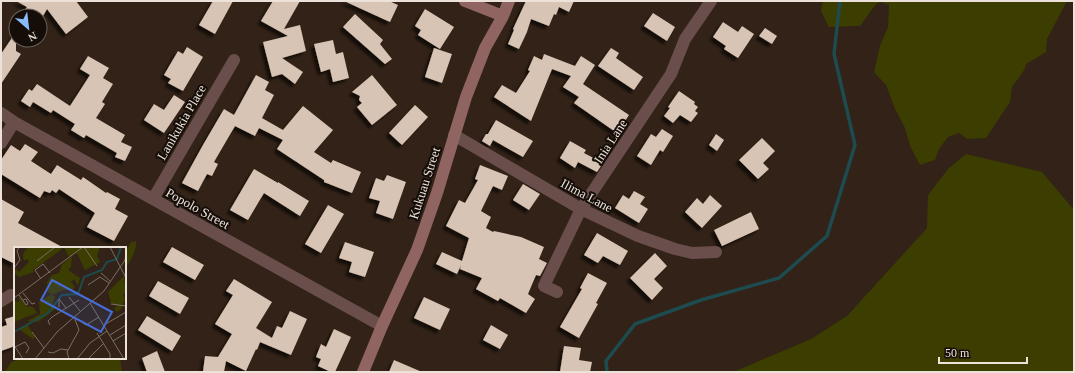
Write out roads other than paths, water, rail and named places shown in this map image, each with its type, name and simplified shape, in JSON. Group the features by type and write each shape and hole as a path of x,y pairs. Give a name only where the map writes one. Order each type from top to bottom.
{"street":[{"path":"465,1 503,16"},
{"name":"Kukuau Street","path":"363,372 382,326 417,250 437,192 466,97 485,48 503,16 509,1"},
{"name":"Inia Lane","path":"557,292 544,286 581,209 671,74 685,39 711,1"},
{"name":"Lanikukia Place","path":"152,199 234,60"},
{"name":"Popolo Street","path":"1,113 14,122 382,326"},
{"path":"1,143 14,122"},
{"name":"Ilima Lane","path":"454,135 581,209 638,236 675,249 692,253 716,252"}],"waterway":[{"path":"607,372 606,361 635,324 701,300 779,278 827,236 855,145 834,54 840,1"}]}
